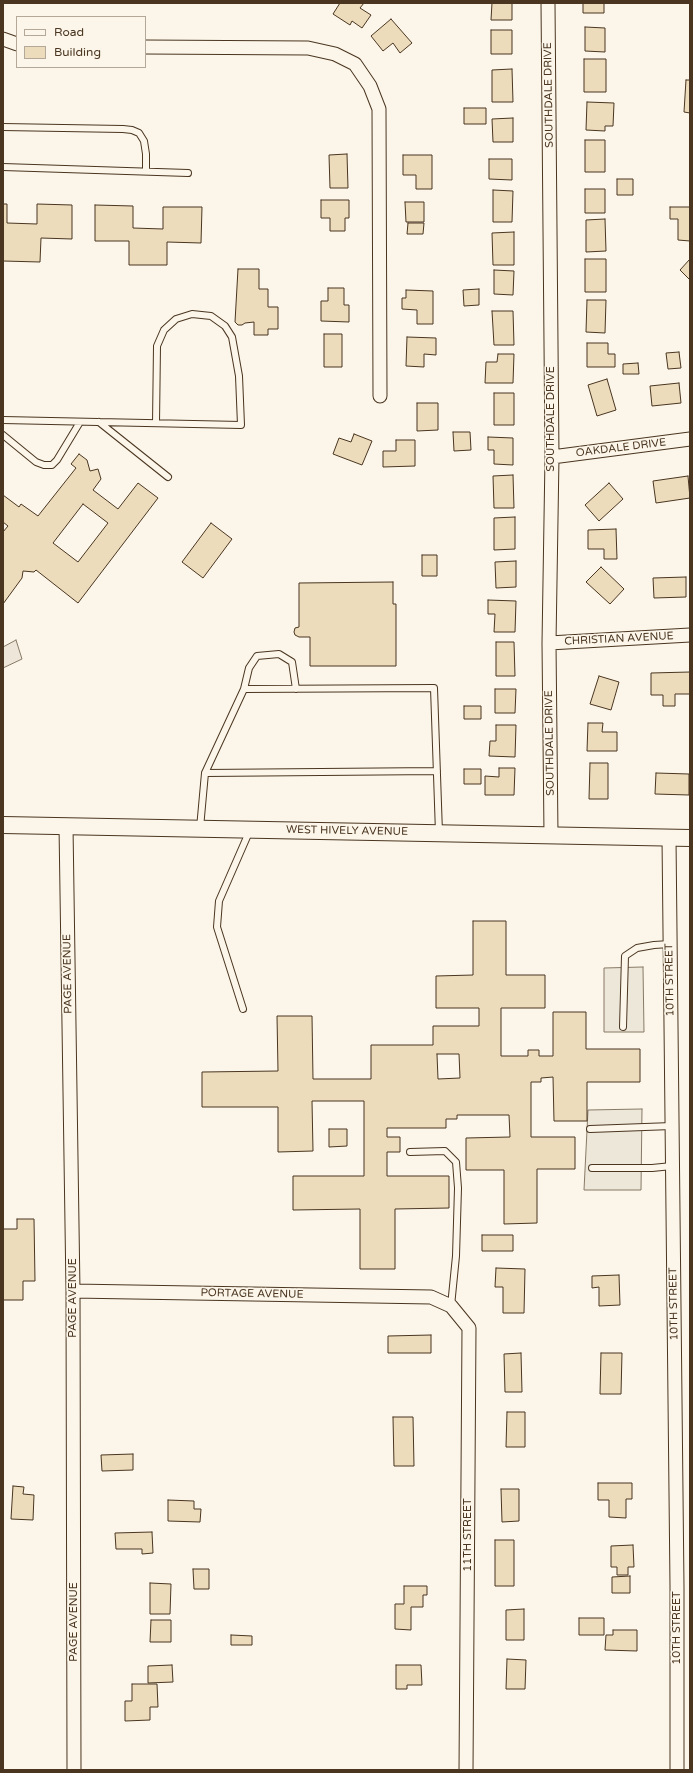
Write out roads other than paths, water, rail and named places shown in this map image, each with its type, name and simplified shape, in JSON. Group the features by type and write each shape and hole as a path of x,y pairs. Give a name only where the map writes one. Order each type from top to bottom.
{"street":[{"name":"SOUTHDALE DRIVE","path":"548,3 552,456 549,642 551,835"},
{"path":"3,40 16,44"},
{"path":"146,47 308,48 335,54 355,64 370,86 379,109 380,396"},
{"name":"OAKDALE DRIVE","path":"552,456 690,439"},
{"name":"CHRISTIAN AVENUE","path":"549,642 690,635"},
{"name":"WEST HIVELY AVENUE","path":"3,825 439,832 690,838"},
{"name":"PAGE AVENUE","path":"66,826 73,1291 74,1770"},
{"name":"10TH STREET","path":"669,838 677,1770"},
{"name":"PORTAGE AVENUE","path":"73,1291 431,1297 451,1306"},
{"name":"11TH STREET","path":"451,1306 469,1328 466,1770"}],"lane":[{"path":"3,127 123,128 132,130 139,133 144,141 146,171"},
{"path":"3,167 188,173"},
{"path":"3,420 241,425 239,376 232,338 225,326 211,316 192,314 176,320 164,330 157,346 156,423"},
{"path":"3,435 36,462 44,465 52,465 58,460 80,422"},
{"path":"99,422 168,477"},
{"path":"200,828 204,773 244,689 249,668 257,656 278,654 292,662 296,689"},
{"path":"244,689 434,688 439,832"},
{"path":"204,773 437,771"},
{"path":"243,1009 217,927 220,901 251,829"},
{"path":"623,1027 625,956 637,948 654,944 670,944"},
{"path":"590,1129 656,1128 672,1126"},
{"path":"410,1152 445,1151 456,1162 458,1188 456,1256 451,1306"},
{"path":"592,1168 652,1168 672,1166"}]}
